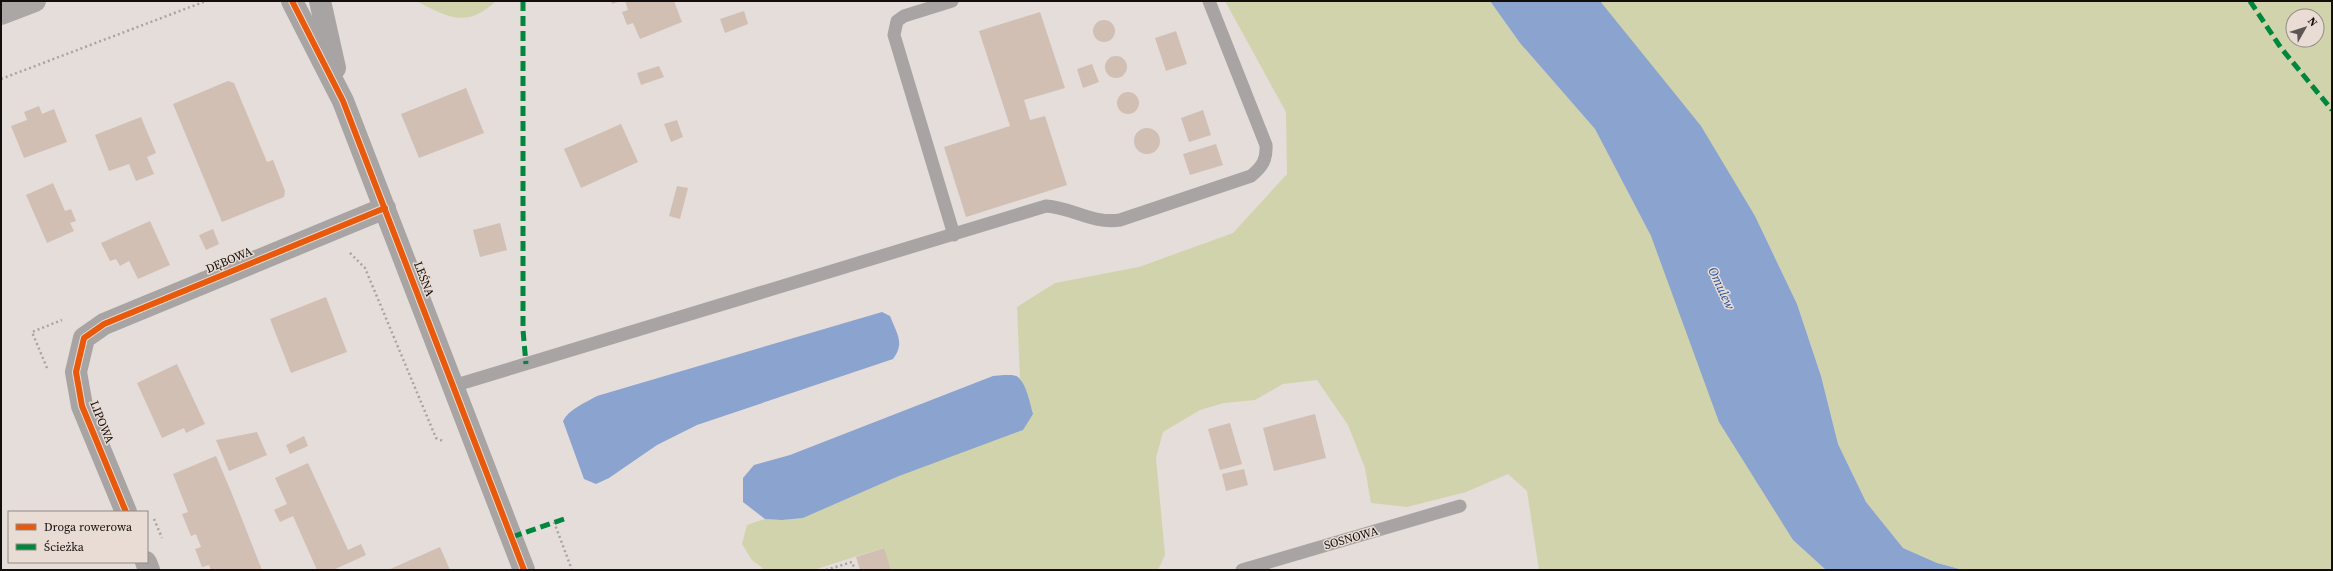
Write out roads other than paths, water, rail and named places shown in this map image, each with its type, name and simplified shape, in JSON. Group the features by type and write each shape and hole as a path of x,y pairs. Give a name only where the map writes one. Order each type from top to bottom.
{"main road":[{"path":"1,14 35,1"}],"street":[{"name":"LEŚNA","path":"292,1 343,101 524,570"},
{"name":"LEŚNA","path":"320,1 343,101"},
{"name":"DĘBOWA","path":"84,338 104,324 385,208"},
{"name":"LIPOWA","path":"84,338 76,372 82,406 126,511"}],"lane":[{"path":"952,1 904,16 897,21 894,35 954,235"},
{"path":"453,386 1046,206 1072,210 1098,221 1120,220 1251,176 1262,167 1267,156 1266,145 1209,1"},
{"name":"SOSNOWA","path":"1242,570 1460,506"}],"water":[{"name":"Omulew","path":"1490,1 1600,1 1701,126 1755,216 1797,304 1821,376 1838,444 1866,502 1903,548 1937,563 1963,570 1826,570 1793,540 1719,422 1651,236 1595,129 1520,43"},
{"path":"882,312 890,316 899,338 899,348 893,359 697,425 657,445 609,478 596,484 584,479 563,421 573,410 597,396"},
{"path":"1004,375 1018,377 1022,381 1028,395 1033,414 1023,430 899,476 803,518 782,520 765,519 743,502 743,478 754,465 790,455 993,376"}]}
